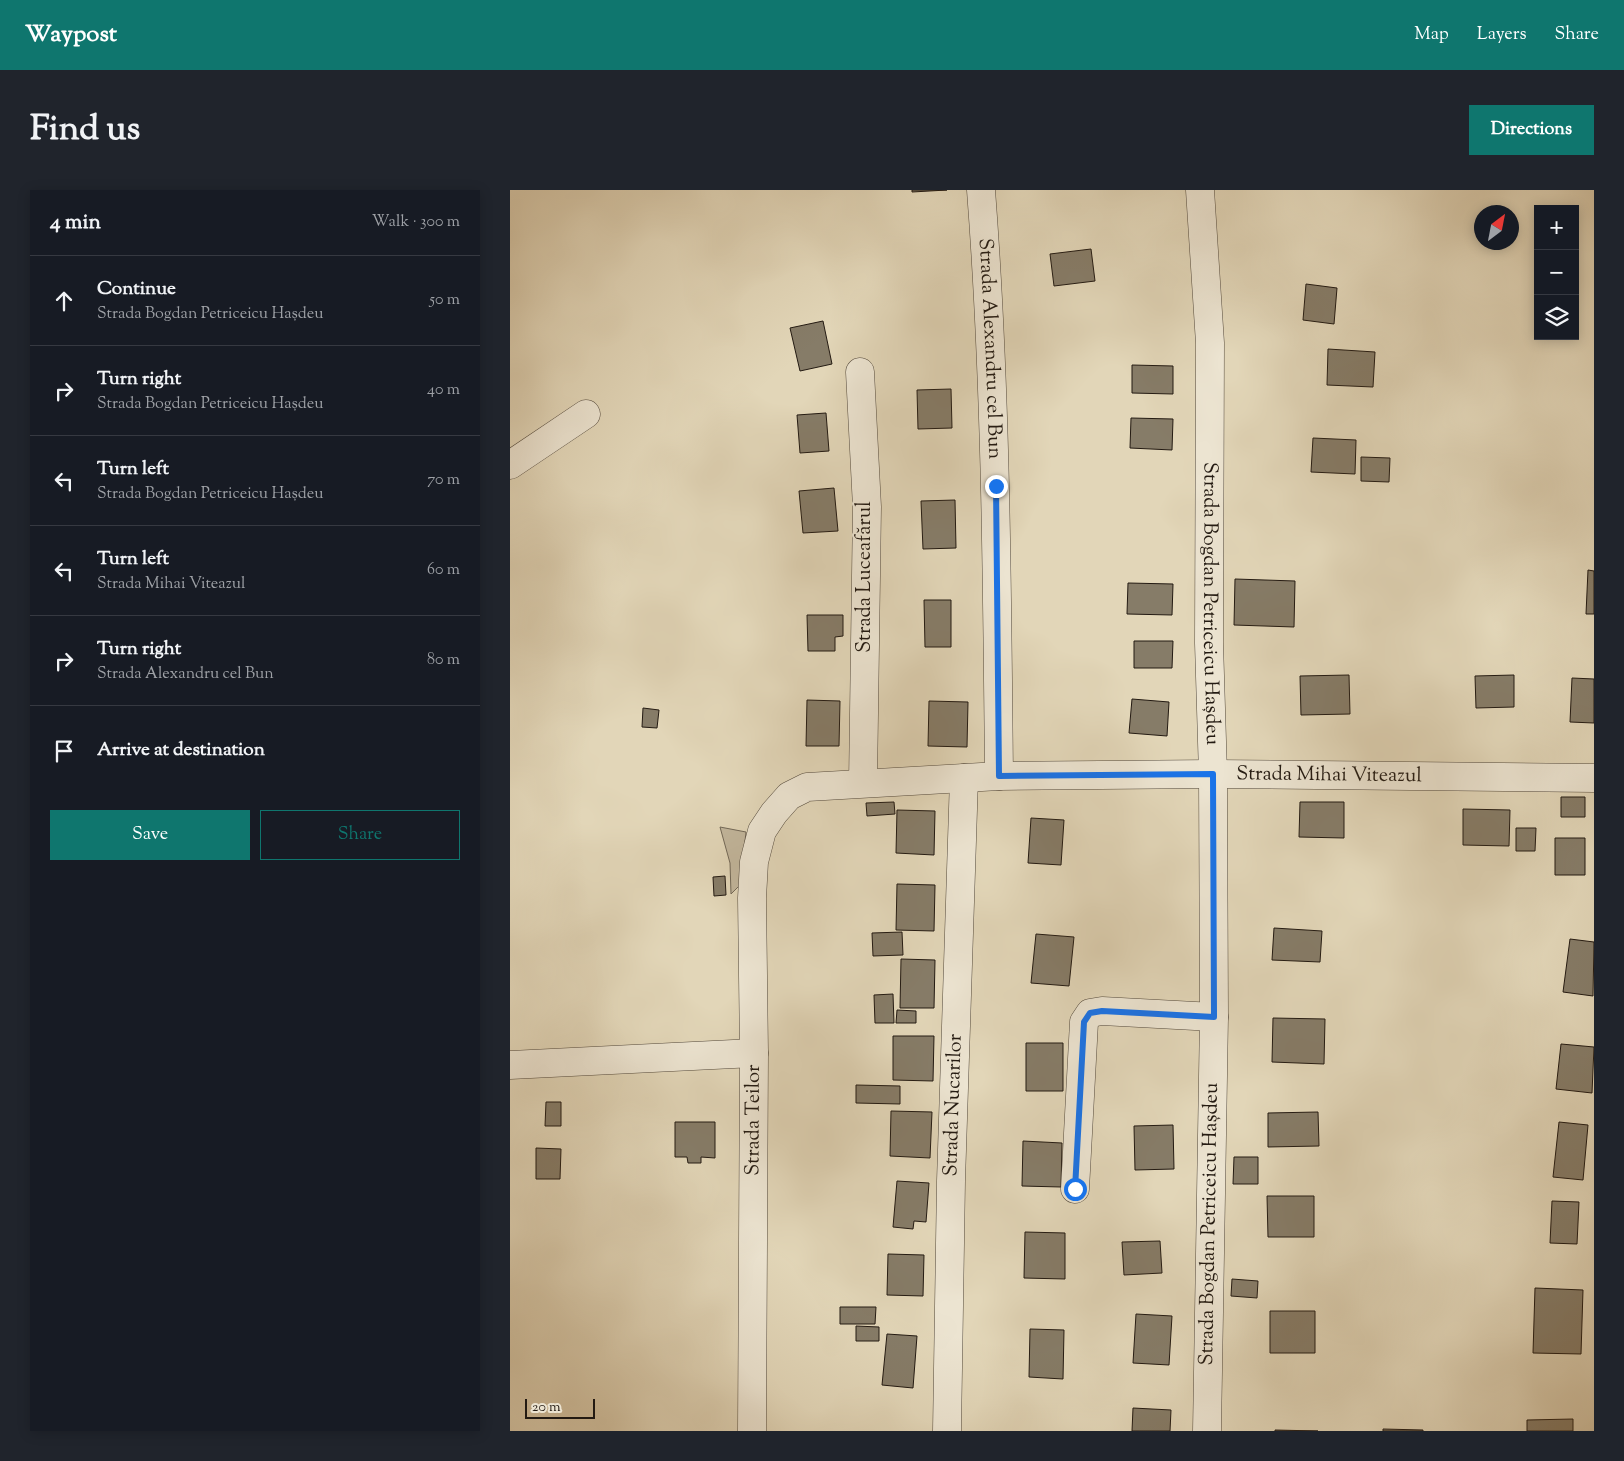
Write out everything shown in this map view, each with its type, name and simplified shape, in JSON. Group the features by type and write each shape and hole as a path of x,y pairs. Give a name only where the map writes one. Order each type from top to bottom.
{"street":[{"name":"Strada Alexandru cel Bun","path":"981,190 986,258 996,486 999,776"},
{"name":"Strada Bogdan Petriceicu Hașdeu","path":"1200,190 1210,343 1209,643 1213,774 1214,1017 1207,1431"},
{"name":"Strada Luceafărul","path":"860,372 867,507 863,783"},
{"path":"510,465 586,414"},
{"name":"Strada Mihai Viteazul","path":"774,813 790,796 807,787 999,776 1213,774 1594,778"},
{"name":"Strada Nucarilor","path":"948,1431 951,1172 964,778"},
{"name":"Strada Teilor","path":"752,1431 754,1053 752,898 754,862 762,831 774,813"},
{"path":"1075,1189 1084,1022 1090,1013 1102,1011 1214,1017"},
{"path":"510,1065 754,1053"}],"shaded area":[{"path":"720,827 746,832 740,885 731,894 730,863"}],"building":[{"path":"912,190 947,190 912,192"},
{"path":"1091,249 1095,281 1054,286 1050,254"},
{"path":"1306,284 1337,288 1334,324 1303,320"},
{"path":"823,321 832,364 800,371 790,328"},
{"path":"1328,349 1375,352 1373,387 1327,385"},
{"path":"1132,365 1173,366 1173,394 1132,393"},
{"path":"951,389 952,428 918,429 917,390"},
{"path":"826,413 829,451 800,453 797,415"},
{"path":"1131,418 1173,419 1172,450 1130,448"},
{"path":"1313,438 1356,440 1355,474 1311,472"},
{"path":"1361,457 1390,458 1389,482 1361,481"},
{"path":"834,488 838,531 803,533 799,491"},
{"path":"955,500 956,548 923,549 921,501"},
{"path":"1588,570 1594,571 1594,614 1586,614"},
{"path":"1235,579 1295,581 1294,627 1234,625"},
{"path":"1128,583 1173,584 1172,615 1127,614"},
{"path":"924,600 951,600 951,647 925,647"},
{"path":"807,615 843,615 843,636 835,637 835,651 808,651"},
{"path":"1134,641 1173,641 1172,668 1134,668"},
{"path":"1349,675 1350,714 1301,715 1300,676"},
{"path":"1514,675 1514,707 1476,708 1475,676"},
{"path":"1572,678 1594,679 1594,723 1570,722"},
{"path":"1132,699 1169,702 1167,736 1129,733"},
{"path":"807,700 840,701 839,746 806,746"},
{"path":"929,701 968,702 967,747 928,746"},
{"path":"643,708 659,710 657,728 642,727"},
{"path":"1561,797 1585,797 1585,817 1561,817"},
{"path":"894,802 895,814 867,816 866,803"},
{"path":"1300,802 1344,802 1344,838 1299,837"},
{"path":"1463,809 1510,810 1509,846 1463,845"},
{"path":"897,810 935,811 934,855 896,853"},
{"path":"1031,818 1064,820 1061,865 1028,863"},
{"path":"1516,828 1536,828 1535,851 1516,851"},
{"path":"1555,838 1585,838 1585,875 1555,875"},
{"path":"725,876 726,895 714,896 713,877"},
{"path":"897,884 935,885 934,931 896,930"},
{"path":"1274,928 1322,931 1320,962 1272,960"},
{"path":"902,932 903,955 873,956 872,933"},
{"path":"1036,934 1074,937 1069,986 1031,983"},
{"path":"1570,939 1594,942 1593,996 1563,992"},
{"path":"901,959 935,960 934,1008 900,1008"},
{"path":"893,994 894,1023 875,1023 874,995"},
{"path":"897,1010 916,1011 916,1023 896,1023"},
{"path":"1273,1018 1325,1019 1324,1064 1272,1062"},
{"path":"893,1036 934,1036 933,1081 893,1080"},
{"path":"1026,1043 1063,1043 1063,1091 1026,1091"},
{"path":"1561,1044 1594,1047 1592,1093 1556,1089"},
{"path":"856,1085 900,1086 900,1104 856,1103"},
{"path":"546,1102 561,1102 561,1126 545,1126"},
{"path":"891,1111 932,1112 930,1158 890,1156"},
{"path":"1318,1112 1319,1146 1268,1147 1268,1113"},
{"path":"675,1122 715,1122 715,1158 701,1157 701,1163 688,1163 687,1157 675,1157"},
{"path":"1559,1122 1588,1125 1583,1180 1553,1177"},
{"path":"1173,1125 1174,1169 1135,1170 1134,1126"},
{"path":"1023,1141 1062,1143 1061,1187 1022,1186"},
{"path":"536,1148 561,1149 560,1179 536,1179"},
{"path":"1234,1157 1258,1157 1258,1184 1233,1184"},
{"path":"897,1181 929,1183 926,1222 914,1221 913,1229 893,1227"},
{"path":"1267,1196 1314,1196 1314,1237 1268,1237"},
{"path":"1552,1201 1579,1202 1577,1244 1550,1243"},
{"path":"1025,1232 1065,1233 1065,1279 1024,1278"},
{"path":"1160,1241 1162,1273 1124,1275 1122,1242"},
{"path":"888,1254 924,1255 923,1296 887,1295"},
{"path":"1232,1279 1258,1281 1257,1298 1231,1296"},
{"path":"1535,1288 1583,1290 1581,1354 1533,1353"},
{"path":"840,1307 876,1307 875,1324 840,1324"},
{"path":"1270,1311 1315,1311 1315,1353 1270,1353"},
{"path":"1136,1314 1172,1316 1169,1365 1133,1363"},
{"path":"856,1326 879,1327 879,1341 856,1341"},
{"path":"1030,1329 1064,1330 1063,1379 1029,1377"},
{"path":"887,1334 917,1336 913,1388 882,1385"},
{"path":"1133,1408 1171,1410 1170,1431 1132,1431"},
{"path":"1573,1419 1573,1431 1527,1431 1527,1420"},
{"path":"1383,1429 1423,1430 1423,1431 1383,1431"},
{"path":"1275,1430 1318,1431 1275,1431"}],"route":[{"path":"996,486 999,776 1213,774 1214,1017 1102,1011 1090,1013 1084,1022 1075,1189"}]}
